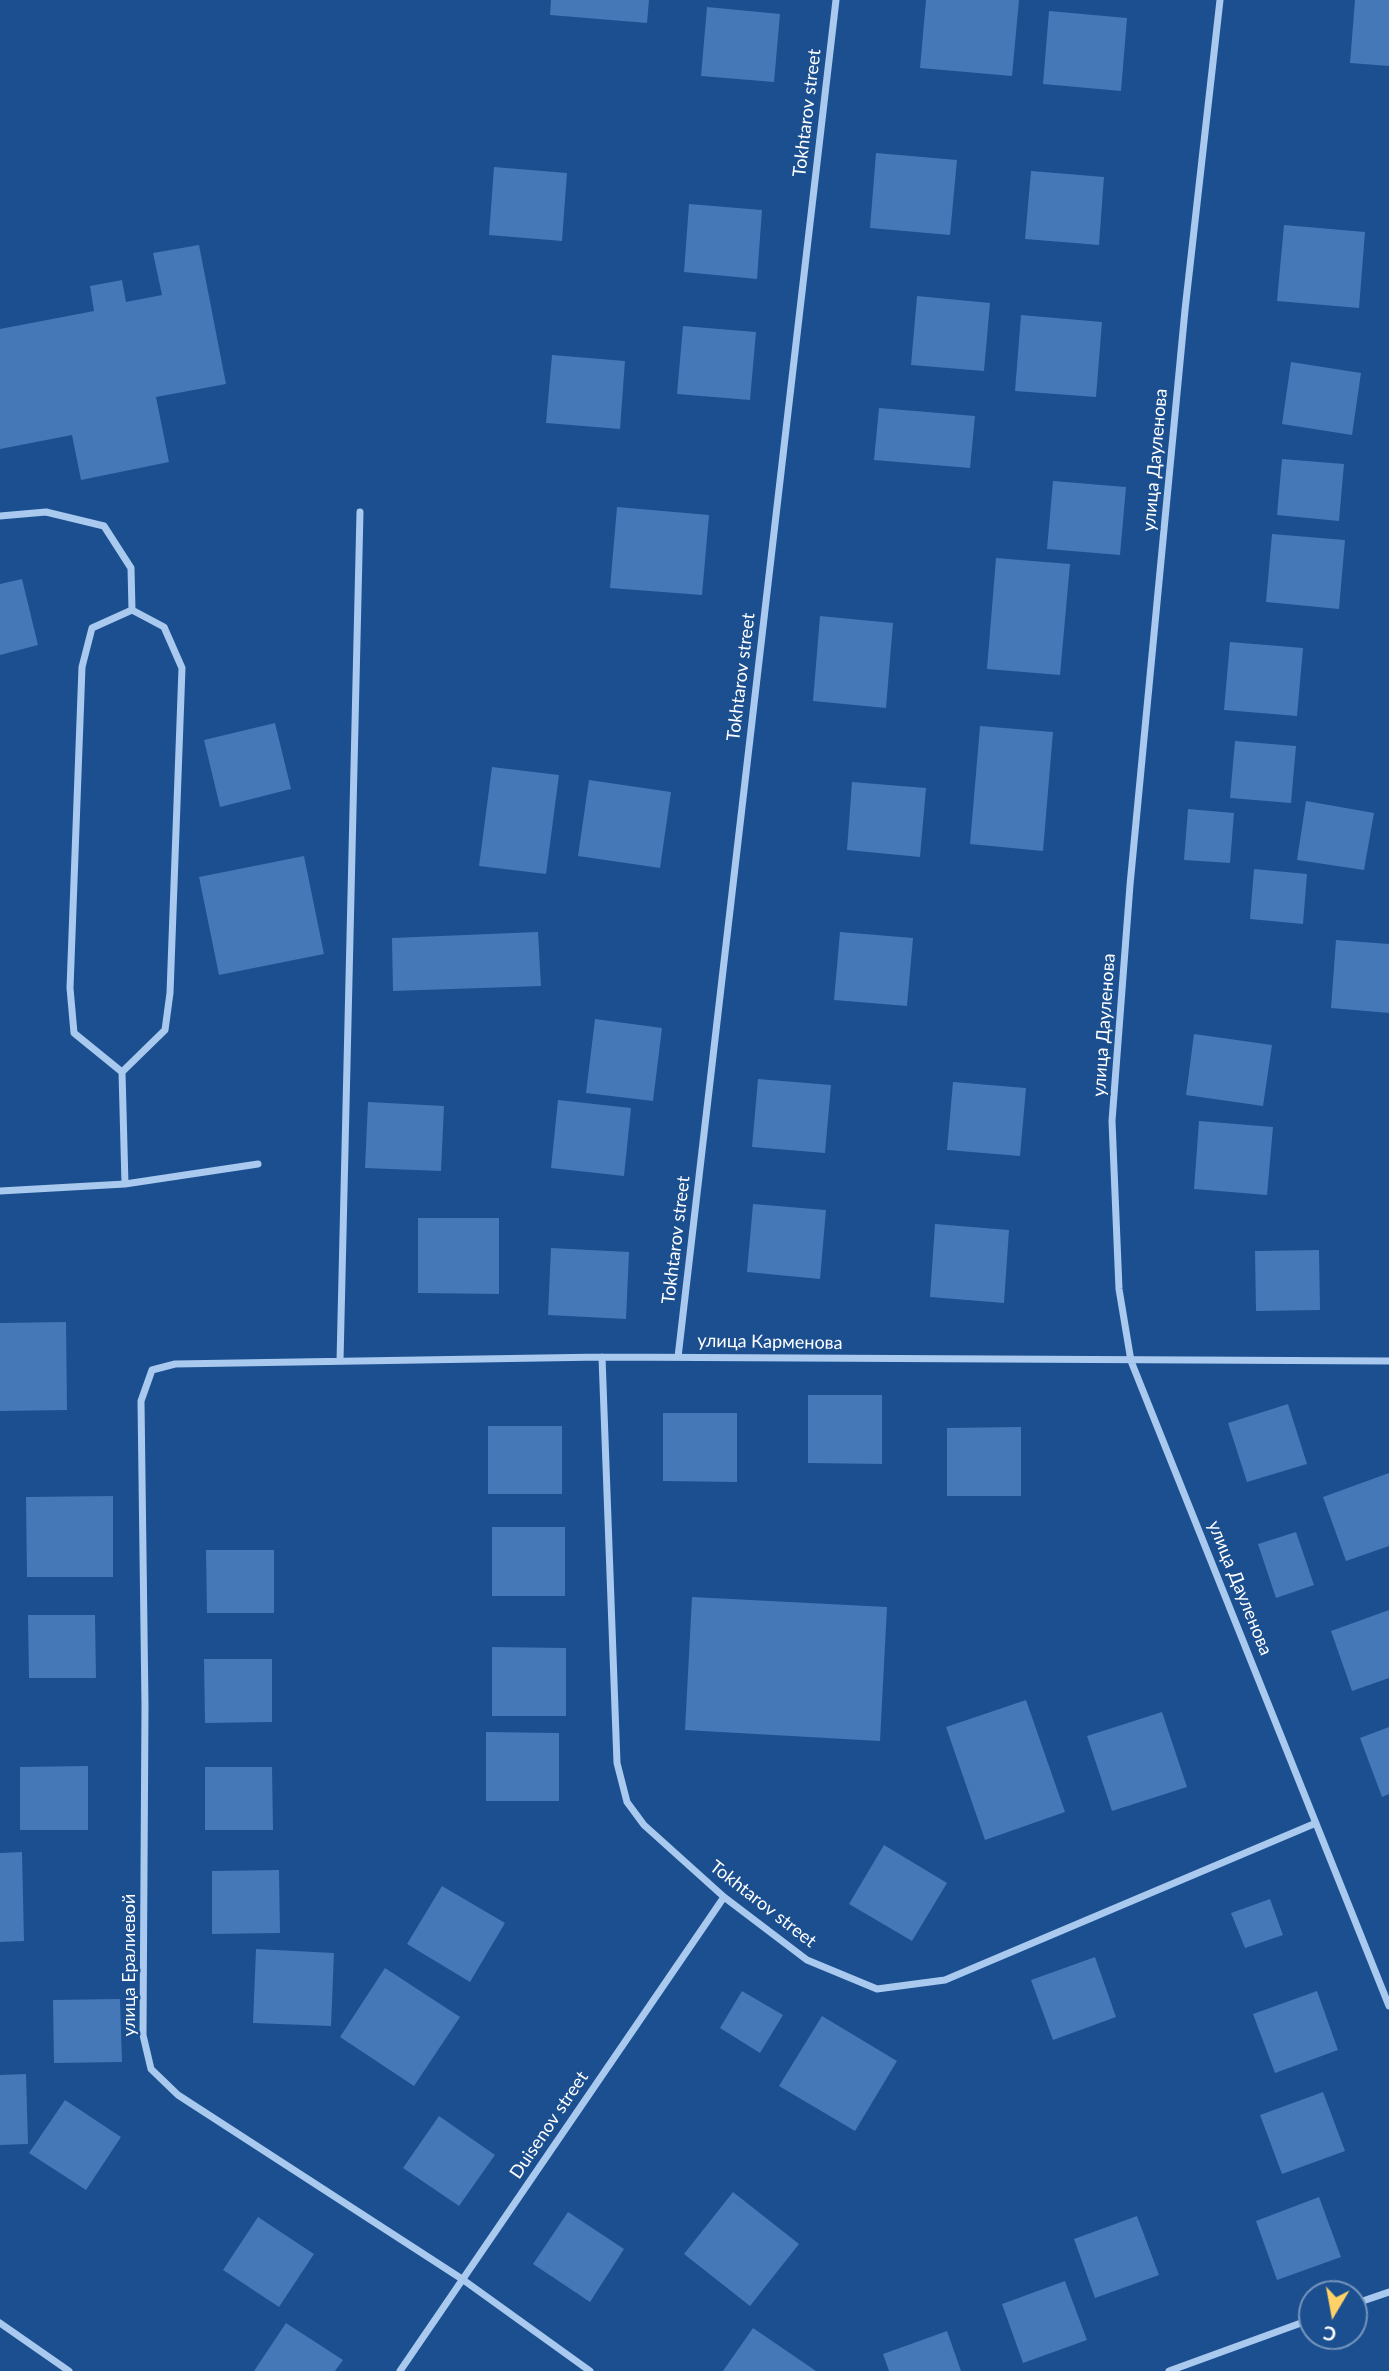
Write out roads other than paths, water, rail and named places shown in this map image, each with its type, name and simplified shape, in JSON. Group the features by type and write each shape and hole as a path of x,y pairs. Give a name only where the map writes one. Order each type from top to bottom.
{"street":[{"name":"Tokhtarov street","path":"678,1357 836,0"},
{"name":"улица Дауленова","path":"1220,0 1182,337 1132,871 1112,1121 1119,1289 1131,1361 1389,2006"},
{"path":"0,516 46,512 104,526 131,568 132,610"},
{"path":"340,1360 360,512"},
{"path":"125,1184 122,1072 165,1030 170,993 182,668 164,627 132,610"},
{"path":"122,1072 74,1033 69,988 82,667 92,628 132,610"},
{"path":"0,1191 125,1184 258,1164"},
{"name":"Tokhtarov street","path":"602,1357 617,1763 627,1802 644,1825 724,1897 807,1960 877,1989 945,1980 1316,1823"},
{"name":"улица Карменова","path":"152,1370 175,1364 602,1357 1389,1361"},
{"name":"улица Ералиевой","path":"152,1370 141,1401 145,1706 143,2035 151,2068 178,2095 462,2279 590,2371"},
{"name":"Duisenov street","path":"400,2371 724,1897"},
{"path":"1368,2299 1389,2292"},
{"path":"0,2323 69,2371"},
{"path":"1168,2371 1298,2324"}]}
